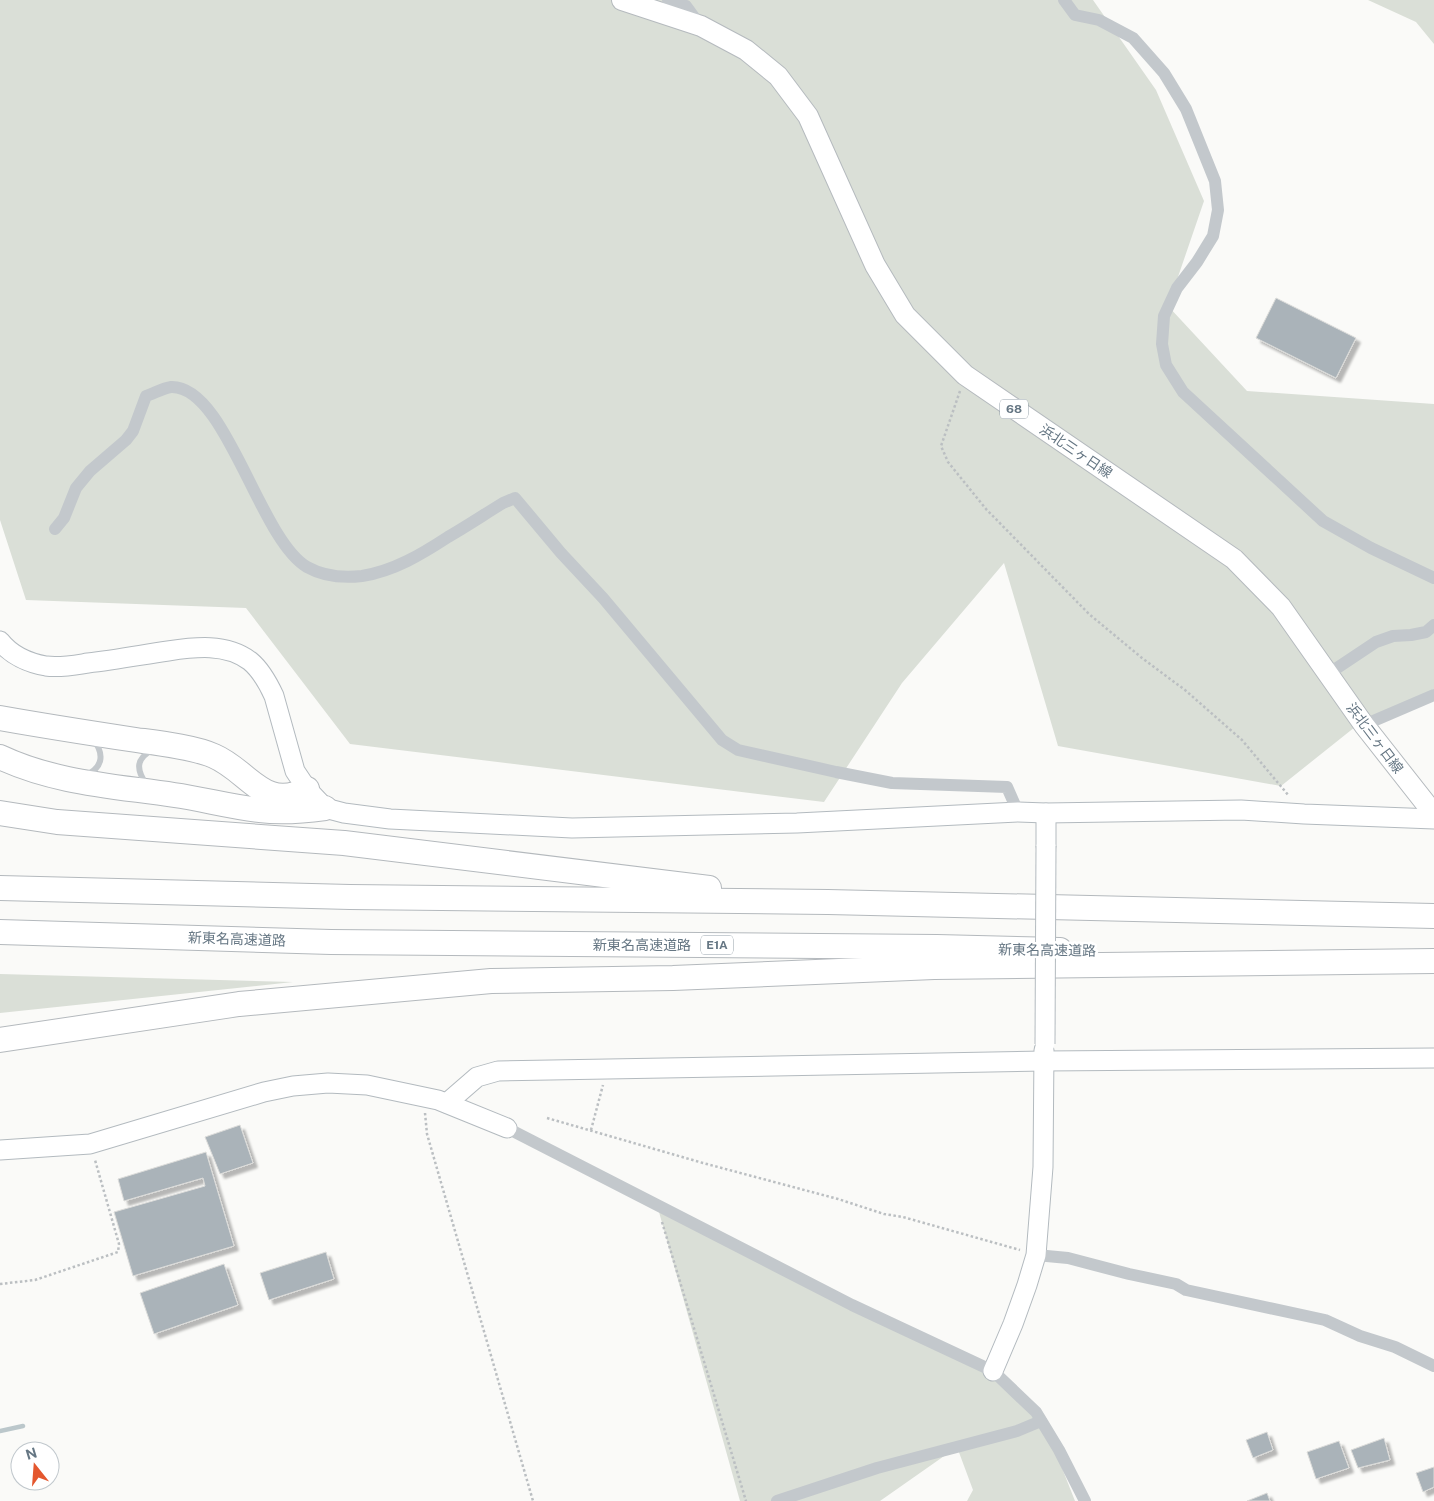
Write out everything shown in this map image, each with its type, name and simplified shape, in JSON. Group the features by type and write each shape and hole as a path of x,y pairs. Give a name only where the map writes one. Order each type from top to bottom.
{"highway":[{"path":"0,718 167,745 213,755 227,762 262,790 274,795 284,797 296,795 307,789"},
{"path":"0,758 32,770 71,780 260,810 283,812 325,808"},
{"path":"0,813 58,822"},
{"path":"0,821 58,822 344,844 828,902"},
{"path":"0,888 350,897 828,902 1434,916"},
{"name":"新東名高速道路","path":"0,932 331,942 936,947 1434,960"},
{"path":"0,1040 239,1004 491,981 673,978 934,967 1434,960"}],"main road":[{"name":"浜北三ヶ日線","path":"622,0 701,26 746,50 778,76 808,116 875,265 906,315 965,376 1234,560 1281,607 1364,724 1434,814"}],"street":[{"path":"668,0 686,6 701,26"},
{"path":"1064,0 1075,15 1099,20 1133,38 1164,73 1186,109 1215,181 1218,210 1213,236 1197,262 1177,288 1164,316 1162,344 1166,365 1183,392 1323,521 1372,548 1434,578"},
{"path":"55,529 64,518 76,488 90,471 126,440 133,431 146,396 171,388 188,391 205,405 231,446 280,539 305,566 333,576 362,576 390,569 414,559 503,503 515,498 561,553 603,598 722,740 738,750 892,783 1007,787 1018,812"},
{"path":"1328,674 1376,642 1393,636 1426,632 1434,625"},
{"path":"0,641 11,653 47,666 76,665 198,647 236,654 248,660 257,668 269,685 274,696 295,771 307,789 325,808 344,813 390,819 572,828 797,824 1018,812 1242,810 1434,819"},
{"path":"1364,724 1434,695"},
{"path":"993,1371 1013,1324 1036,1255 1043,1167 1046,813"},
{"path":"447,1103 477,1077 498,1072 1044,1052 1434,1058"},
{"path":"0,1150 90,1144 264,1092 293,1086 328,1083 368,1085 438,1100 508,1128 852,1305 993,1371 1036,1412 1086,1501"},
{"path":"1036,1255 1068,1258 1176,1284 1186,1290 1325,1320 1360,1336 1394,1347 1434,1366"},
{"path":"777,1501 877,1468 1017,1431 1041,1421"}],"lane":[{"path":"71,780 95,770 101,758 97,744 84,732"},
{"path":"154,792 142,779 139,768 140,761 143,755 167,745"}],"path":[{"path":"965,376 941,446 948,462 986,509 1089,614 1142,658 1185,690 1242,740 1304,814"},
{"path":"591,1130 608,1069"},
{"path":"423,1096 427,1134 533,1501"},
{"path":"547,1118 1036,1255"},
{"path":"0,1284 35,1280 118,1252 119,1244 90,1144"},
{"path":"657,1204 746,1501"}],"shaded area":[{"path":"0,0 1093,0 1156,90 1204,201 1168,306 1247,391 1434,404 1434,689 1355,727 1281,786 1058,746 1004,563 902,683 824,802 350,744 246,608 26,600 0,520"},
{"path":"1368,0 1434,0 1434,44 1416,22"},
{"path":"0,974 293,982 0,1013"},
{"path":"659,1212 988,1369 1047,1430 1075,1501 967,1501 973,1490 957,1447 880,1501 740,1501"}],"building":[{"path":"1276,298 1356,338 1336,378 1256,338"},
{"path":"240,1125 253,1163 220,1174 205,1137"},
{"path":"206,1152 234,1246 133,1276 114,1212 205,1186 203,1178 124,1201 118,1179"},
{"path":"326,1252 334,1279 269,1300 260,1273"},
{"path":"224,1264 238,1305 154,1334 140,1293"},
{"path":"1267,1432 1273,1450 1253,1458 1246,1440"},
{"path":"1384,1438 1390,1460 1358,1468 1351,1450"},
{"path":"1339,1441 1349,1468 1316,1479 1307,1452"},
{"path":"1434,1467 1434,1487 1423,1492 1416,1473"},
{"path":"1267,1493 1270,1501 1247,1501"}],"waterway":[{"path":"0,1431 23,1426"}]}
